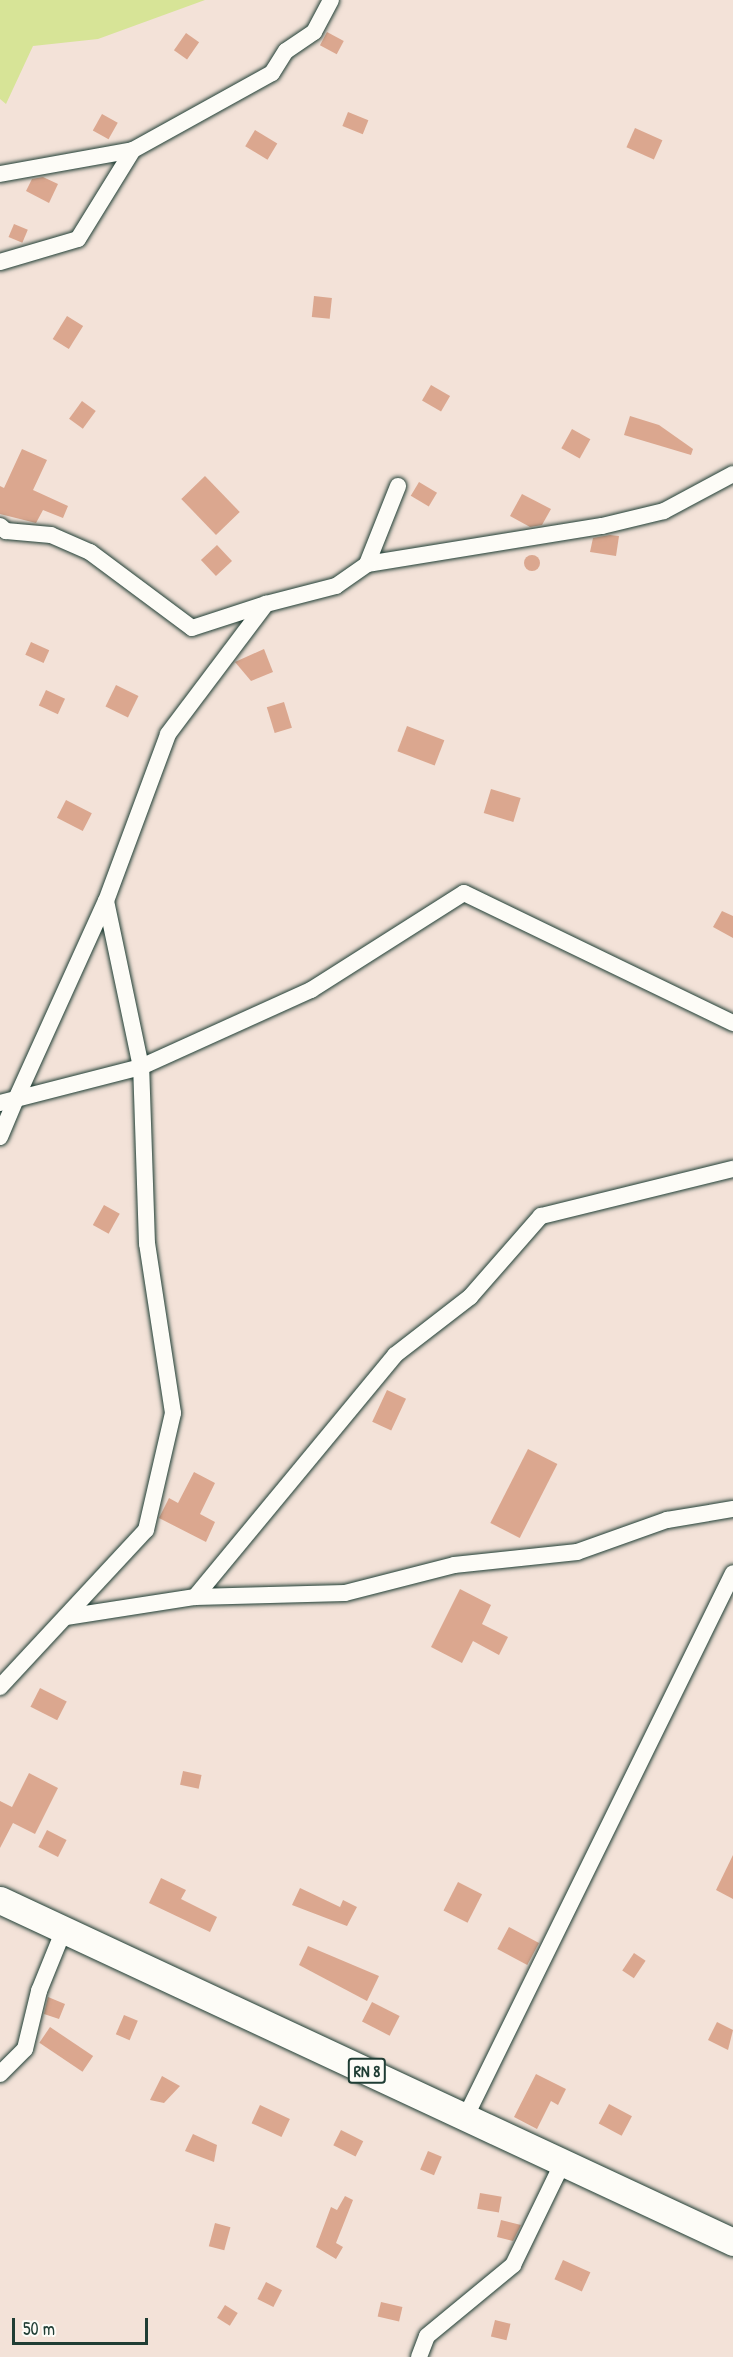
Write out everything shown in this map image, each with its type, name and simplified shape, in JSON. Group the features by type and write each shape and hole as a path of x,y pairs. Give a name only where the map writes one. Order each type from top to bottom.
{"main road":[{"name":"RN 8","path":"0,1900 64,1927 465,2118 733,2242"}],"street":[{"path":"0,174 133,150 272,73 286,51 314,32 331,0"},
{"path":"0,262 78,240 133,150"},
{"path":"0,526 51,535 90,552 192,628 266,604 336,586 367,564 613,524 664,511 733,474"},
{"path":"367,564 398,486"},
{"path":"0,1137 8,1101 106,901 168,734 266,604"},
{"path":"8,1101 141,1067 310,990 464,892 733,1023"},
{"path":"0,1688 146,1530 173,1413 147,1244 141,1067 106,901"},
{"path":"195,1596 395,1355 470,1297 541,1216 733,1169"},
{"path":"66,1617 195,1596 345,1593 454,1566 577,1552 667,1520 733,1509"},
{"path":"465,2118 733,1574"},
{"path":"0,2074 25,2049 39,1991 64,1927"},
{"path":"419,2357 427,2336 513,2265 562,2162"}],"green space":[{"path":"0,0 205,0 98,39 33,46 6,104 0,99"}],"building":[{"path":"327,32 344,41 337,54 320,45"},
{"path":"186,33 199,42 187,59 174,50"},
{"path":"348,112 368,120 363,134 342,126"},
{"path":"102,114 118,123 109,139 93,131"},
{"path":"635,128 662,140 654,159 626,147"},
{"path":"255,130 277,143 268,160 245,146"},
{"path":"43,177 58,184 49,203 26,191 32,179"},
{"path":"14,224 28,230 22,243 9,237"},
{"path":"314,296 332,298 330,319 312,317"},
{"path":"67,316 83,326 69,349 53,339"},
{"path":"431,385 450,396 441,412 422,401"},
{"path":"82,401 96,411 83,429 69,419"},
{"path":"630,416 659,425 693,449 691,455 624,435"},
{"path":"572,429 590,439 580,458 561,448"},
{"path":"22,449 47,460 33,490 68,506 63,518 43,510 36,523 0,514 0,486 4,488"},
{"path":"205,476 240,512 216,535 181,499"},
{"path":"419,482 437,493 429,507 411,496"},
{"path":"522,494 551,509 542,525 530,527 510,516"},
{"path":"619,536 616,556 590,552 593,538"},
{"path":"217,545 232,561 216,576 201,560"},
{"path":"532,555 538,557 540,563 538,569 532,571 526,569 524,563 526,557"},
{"path":"31,642 49,650 44,663 25,655"},
{"path":"264,649 273,672 251,681 235,662"},
{"path":"116,685 138,696 128,718 105,707"},
{"path":"46,690 65,699 58,714 39,705"},
{"path":"284,702 292,728 275,733 267,707"},
{"path":"407,726 444,740 435,766 397,751"},
{"path":"491,789 521,798 513,822 484,813"},
{"path":"66,800 92,813 83,831 57,818"},
{"path":"722,911 733,916 733,938 713,927"},
{"path":"104,1205 120,1214 109,1234 93,1225"},
{"path":"387,1390 406,1399 391,1431 372,1422"},
{"path":"528,1449 557,1464 520,1538 490,1523"},
{"path":"194,1472 215,1483 200,1514 215,1522 206,1542 159,1518 169,1498 178,1503"},
{"path":"460,1589 491,1605 482,1624 508,1637 499,1655 473,1641 462,1663 431,1647"},
{"path":"40,1688 67,1702 57,1720 30,1707"},
{"path":"183,1771 202,1775 199,1789 180,1785"},
{"path":"29,1773 58,1788 35,1834 13,1823 0,1848 0,1801 12,1807"},
{"path":"47,1830 67,1840 58,1857 38,1847"},
{"path":"733,1855 733,1899 716,1890"},
{"path":"161,1878 186,1890 181,1899 217,1917 210,1932 149,1903"},
{"path":"458,1882 482,1894 468,1923 443,1911"},
{"path":"300,1888 340,1907 343,1900 357,1907 347,1926 292,1905"},
{"path":"509,1927 539,1943 527,1965 497,1949"},
{"path":"308,1946 379,1976 367,2001 299,1965"},
{"path":"634,1953 646,1961 634,1978 622,1970"},
{"path":"48,1997 65,2004 59,2019 44,2014"},
{"path":"372,2002 400,2016 390,2036 362,2022"},
{"path":"124,2015 138,2021 130,2040 116,2034"},
{"path":"717,2022 733,2030 728,2050 708,2040"},
{"path":"50,2027 93,2056 82,2072 39,2043"},
{"path":"536,2074 566,2089 558,2105 551,2101 537,2129 514,2117"},
{"path":"162,2076 180,2086 164,2103 150,2100"},
{"path":"609,2104 632,2116 622,2136 599,2123"},
{"path":"260,2105 290,2119 281,2137 252,2123"},
{"path":"341,2130 363,2141 356,2156 333,2145"},
{"path":"193,2134 217,2145 214,2162 185,2151"},
{"path":"428,2151 442,2157 434,2175 420,2169"},
{"path":"480,2193 502,2197 499,2213 477,2209"},
{"path":"345,2196 353,2200 336,2243 343,2247 336,2259 316,2247 331,2207 337,2210"},
{"path":"501,2220 521,2225 513,2241 497,2237"},
{"path":"215,2223 230,2227 224,2250 209,2246"},
{"path":"563,2260 590,2272 582,2291 554,2279"},
{"path":"266,2282 282,2290 273,2307 257,2299"},
{"path":"381,2302 402,2307 399,2322 378,2317"},
{"path":"225,2305 238,2313 230,2326 217,2318"},
{"path":"495,2320 511,2324 506,2340 491,2336"}]}
